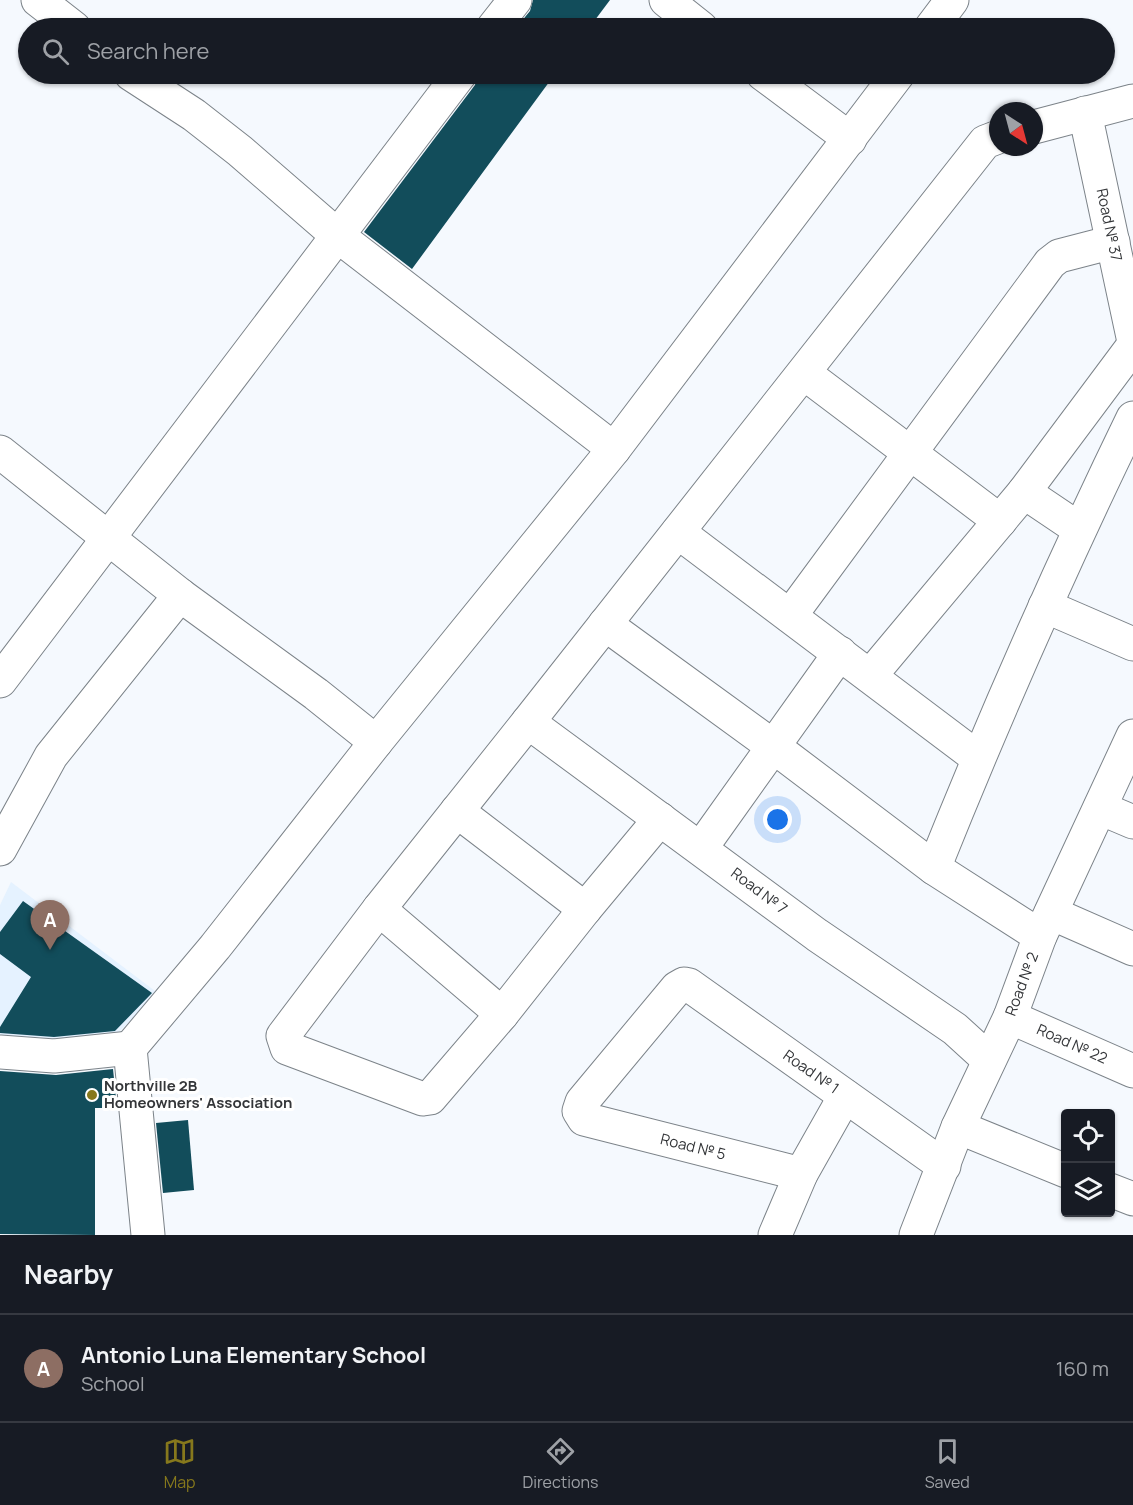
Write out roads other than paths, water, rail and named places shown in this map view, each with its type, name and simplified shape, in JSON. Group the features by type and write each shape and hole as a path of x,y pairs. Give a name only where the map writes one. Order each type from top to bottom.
{"street":[{"path":"38,0 61,18"},
{"path":"500,18 514,0"},
{"path":"666,0 688,18"},
{"path":"938,18 952,0"},
{"path":"146,84 194,116 240,151 338,236 614,449"},
{"path":"0,681 452,84"},
{"path":"776,84 850,139"},
{"path":"0,1052 54,1056 130,1048 215,947 376,742 614,449 891,84"},
{"path":"1043,125 1133,101"},
{"name":"Road № 37","path":"1085,113 1133,337"},
{"path":"660,819 502,1014 430,1098 423,1099 287,1048 283,1036 379,909 989,142"},
{"path":"790,616 1050,263 1059,256 1113,242"},
{"path":"870,676 1024,492 1133,346"},
{"path":"804,373 1000,521"},
{"path":"934,868 978,758 1079,529 1133,418"},
{"path":"0,452 180,595 316,694 376,742"},
{"path":"1024,492 1079,529"},
{"path":"678,531 978,758"},
{"path":"0,849 51,756 180,595"},
{"path":"1045,606 1133,644"},
{"path":"605,624 774,747 934,868 1046,925 1133,949"},
{"path":"701,848 840,653"},
{"name":"Road № 7","path":"528,722 817,935 955,1029 989,1060"},
{"name":"Road № 2","path":"916,1235 958,1127 1010,1017 1046,925 1133,736"},
{"path":"1100,808 1133,822"},
{"path":"457,810 585,909"},
{"path":"379,909 502,1014"},
{"name":"Road № 1","path":"584,1119 579,1111 582,1102 677,988 684,984 689,985 944,1166"},
{"name":"Road № 22","path":"1010,1017 1133,1071"},
{"path":"130,1048 148,1235"},
{"path":"775,1235 801,1174 845,1096"},
{"name":"Road № 5","path":"584,1119 801,1174"},
{"path":"958,1127 1061,1169"},
{"path":"1115,1192 1133,1199"}],"place":[{"name":"Antonio Luna Elementary School","path":"50,950"},
{"name":"Northville 2B Homeowners' Association","path":"92,1095"}]}
